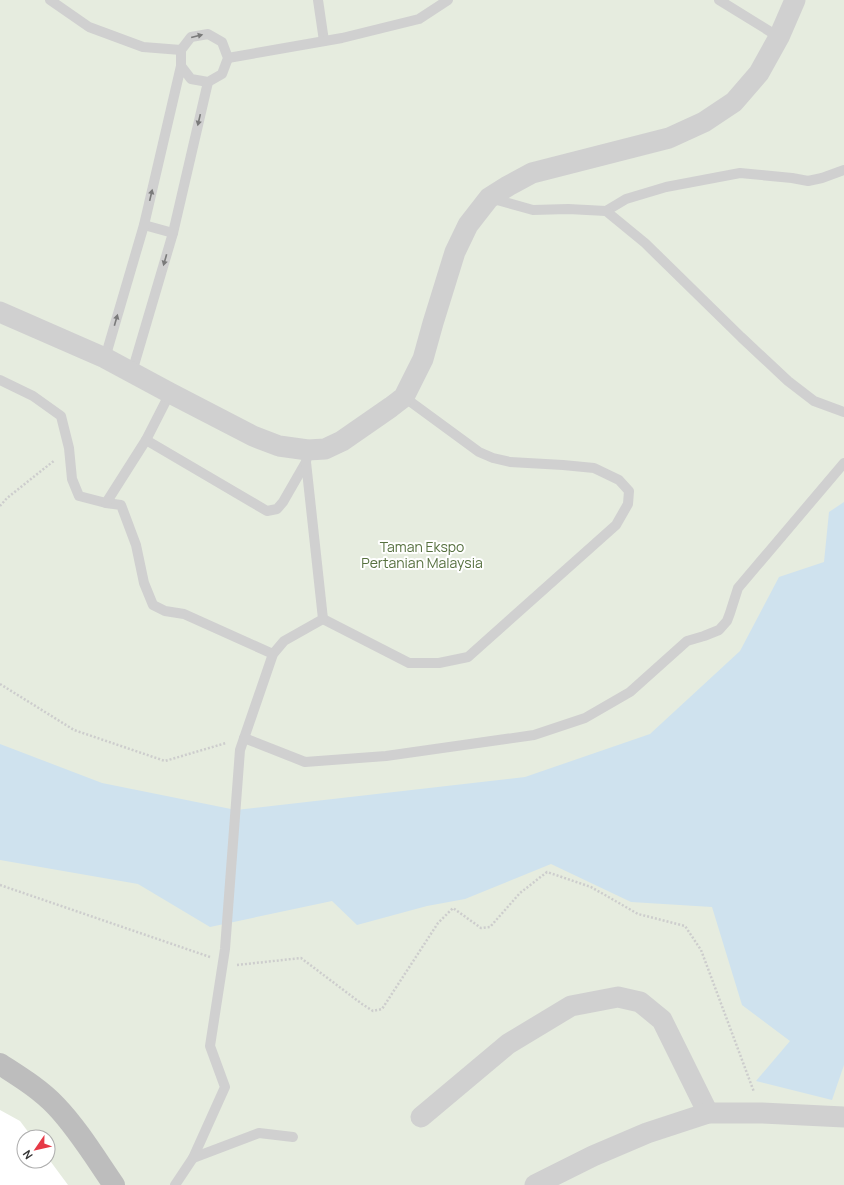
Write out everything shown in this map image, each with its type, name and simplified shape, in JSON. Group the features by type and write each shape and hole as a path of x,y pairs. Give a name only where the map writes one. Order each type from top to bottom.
{"street":[{"path":"0,312 105,358 253,436 307,456 325,449 342,441 404,397 423,359 455,252 468,225 490,198 532,173 669,138 704,122 734,102 759,73 779,37 795,0"},
{"path":"421,1118 508,1044 571,1006 618,996 640,1002 662,1020 708,1113"},
{"path":"0,1064 26,1081 56,1106 81,1138 114,1185"},
{"path":"535,1185 593,1156 647,1133 708,1113 762,1113 844,1117"}],"lane":[{"path":"50,0 89,27 143,47 181,50"},
{"path":"318,0 324,41"},
{"path":"228,58 342,38 419,19 448,0"},
{"path":"719,0 779,37"},
{"path":"105,358 144,225 181,66 181,50 191,37 208,34 222,42 228,58 222,74 208,82 191,79 181,66"},
{"path":"132,372 173,233 208,82"},
{"path":"490,198 533,210 568,209 606,211 626,199 666,187 740,173 808,181 822,178 844,170"},
{"path":"606,211 645,243 788,381 814,401 844,412"},
{"path":"144,225 173,233"},
{"path":"0,380 33,396 61,416 69,448 72,480 79,496 121,505 136,545 144,583 153,605 165,611 184,614 273,654"},
{"path":"106,503 146,440 170,393"},
{"path":"323,619 409,664 438,663 468,657 616,525 628,504 629,491 619,480 594,468 510,462 493,458 479,452 404,397"},
{"path":"146,440 268,511 277,509 283,502 307,456"},
{"path":"307,456 323,619"},
{"path":"244,738 305,762 386,756 534,735 585,718 630,692 687,641 719,630 727,621 738,588 844,463"},
{"path":"175,1185 193,1158 225,1087 210,1046 225,949 240,750 273,654 284,640 323,619"},
{"path":"193,1158 259,1133 293,1137"}],"path":[{"path":"0,506 7,498 69,448"},
{"path":"0,684 74,730 165,761 244,738"},
{"path":"0,885 232,965 301,958 373,1011 382,1009 438,923 453,908 481,928 490,927 520,893 547,872 591,888 638,914 685,926 701,950 762,1113"}],"green space":[{"name":"Taman Ekspo Pertanian Malaysia","path":"0,0 844,0 844,1185 68,1185 56,1169 56,1129 26,1129 20,1121 0,1110"}],"water":[{"path":"844,502 844,1065 832,1100 756,1081 790,1041 742,1005 712,907 631,902 551,864 465,899 427,906 357,925 332,901 210,927 138,884 0,860 0,744 102,783 236,810 525,777 650,734 740,651 779,577 824,562 829,512"}]}
